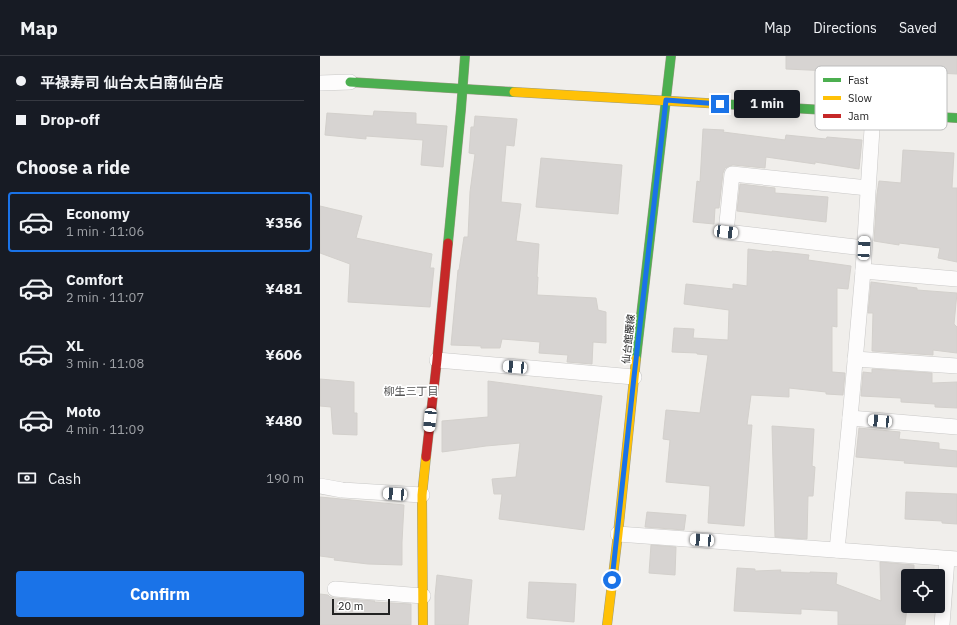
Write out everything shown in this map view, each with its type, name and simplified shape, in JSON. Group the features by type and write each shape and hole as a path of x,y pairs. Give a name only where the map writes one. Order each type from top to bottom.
{"street":[{"path":"423,625 422,496 437,360 465,56"},
{"name":"仙台館腰線","path":"607,625 671,56"},
{"path":"320,83 350,82 463,90 815,109"},
{"path":"947,117 957,118"},
{"path":"837,550 863,271 872,130"},
{"path":"864,248 726,232 732,174 868,188"},
{"path":"863,271 957,279"},
{"path":"855,359 957,366"},
{"path":"437,360 634,377"},
{"path":"850,418 957,427"},
{"path":"320,486 342,490 422,496"},
{"path":"618,534 952,559 942,625"},
{"path":"335,589 423,596"}],"building":[{"path":"786,56 957,56 957,74 947,73 947,66 815,66 815,70 786,69"},
{"path":"374,111 416,113 416,124 447,126 443,167 421,165 423,140 366,136 366,139 325,135 327,113 373,116"},
{"path":"475,116 517,119 514,146 506,145 501,202 521,204 516,241 539,244 537,295 596,298 598,310 606,312 606,343 593,342 592,364 567,362 568,355 539,353 540,342 502,339 500,348 451,345 458,270 464,237 468,237 470,192 475,154 469,153 471,127 474,127"},
{"path":"703,129 724,130 723,132 785,140 786,135 826,139 827,137 862,140 859,169 815,162 815,164 766,157 765,168 733,165 729,166 725,168 723,173 719,208 715,208 714,224 693,222 697,181 700,182"},
{"path":"903,150 954,153 952,188 957,188 957,262 938,258 940,248 899,243 899,245 874,241 879,181 901,183"},
{"path":"541,158 622,165 618,214 536,207"},
{"path":"740,184 775,188 775,193 828,197 826,222 737,211"},
{"path":"320,206 362,216 356,238 432,254 430,268 434,268 430,307 348,302 350,264 320,253"},
{"path":"748,249 809,255 808,260 851,266 848,289 837,288 837,327 832,326 832,372 845,373 843,395 789,388 789,397 751,395 747,425 752,425 744,526 708,523 710,486 666,482 670,440 663,439 666,410 700,413 708,355 672,352 674,328 694,329 693,338 728,340 729,310 684,304 686,284 733,289 733,284 747,286"},
{"path":"871,282 917,288 917,290 957,293 954,324 957,327 957,353 933,350 933,355 872,351 873,313 868,313"},
{"path":"872,369 932,373 932,383 957,382 957,408 935,407 935,404 901,402 901,398 861,396 863,372 872,373"},
{"path":"320,379 354,382 354,413 357,413 357,435 333,434 331,407 320,406"},
{"path":"488,381 602,396 584,530 499,519 502,494 494,494 492,479 516,477 520,443 442,452 442,421 488,417"},
{"path":"772,426 814,429 812,466 815,467 813,496 808,496 807,539 775,537"},
{"path":"859,428 900,432 899,439 939,443 939,449 957,451 957,467 904,463 905,461 856,457"},
{"path":"906,492 957,494 957,524 942,523 942,521 905,519"},
{"path":"320,497 404,505 402,565 368,564 334,560 335,558 320,556"},
{"path":"647,512 686,515 684,530 645,527"},
{"path":"651,545 676,547 675,575 649,573"},
{"path":"880,562 914,565 914,569 901,569 901,613 906,613 905,625 838,625 838,611 801,609 801,614 734,611 737,568 755,569 755,571 781,570 780,572 837,573 836,584 881,601"},
{"path":"437,575 472,580 468,625 435,625"},
{"path":"529,582 576,584 574,622 527,618"},
{"path":"320,594 328,595 334,598 411,604 411,625 320,625"}],"traffic: fast":[{"path":"448,243 465,56"},
{"path":"636,359 671,56"},
{"path":"350,82 514,92"},
{"path":"723,104 815,110"},
{"path":"947,117 957,118"}],"traffic: slow":[{"path":"514,92 723,104"},
{"path":"607,625 636,359"},
{"path":"423,625 422,495 426,457"}],"traffic: jam":[{"path":"426,457 448,243"}],"district":[{"name":"柳生三丁目","path":"411,391"}],"route":[{"path":"612,580 666,100 720,104"}]}
